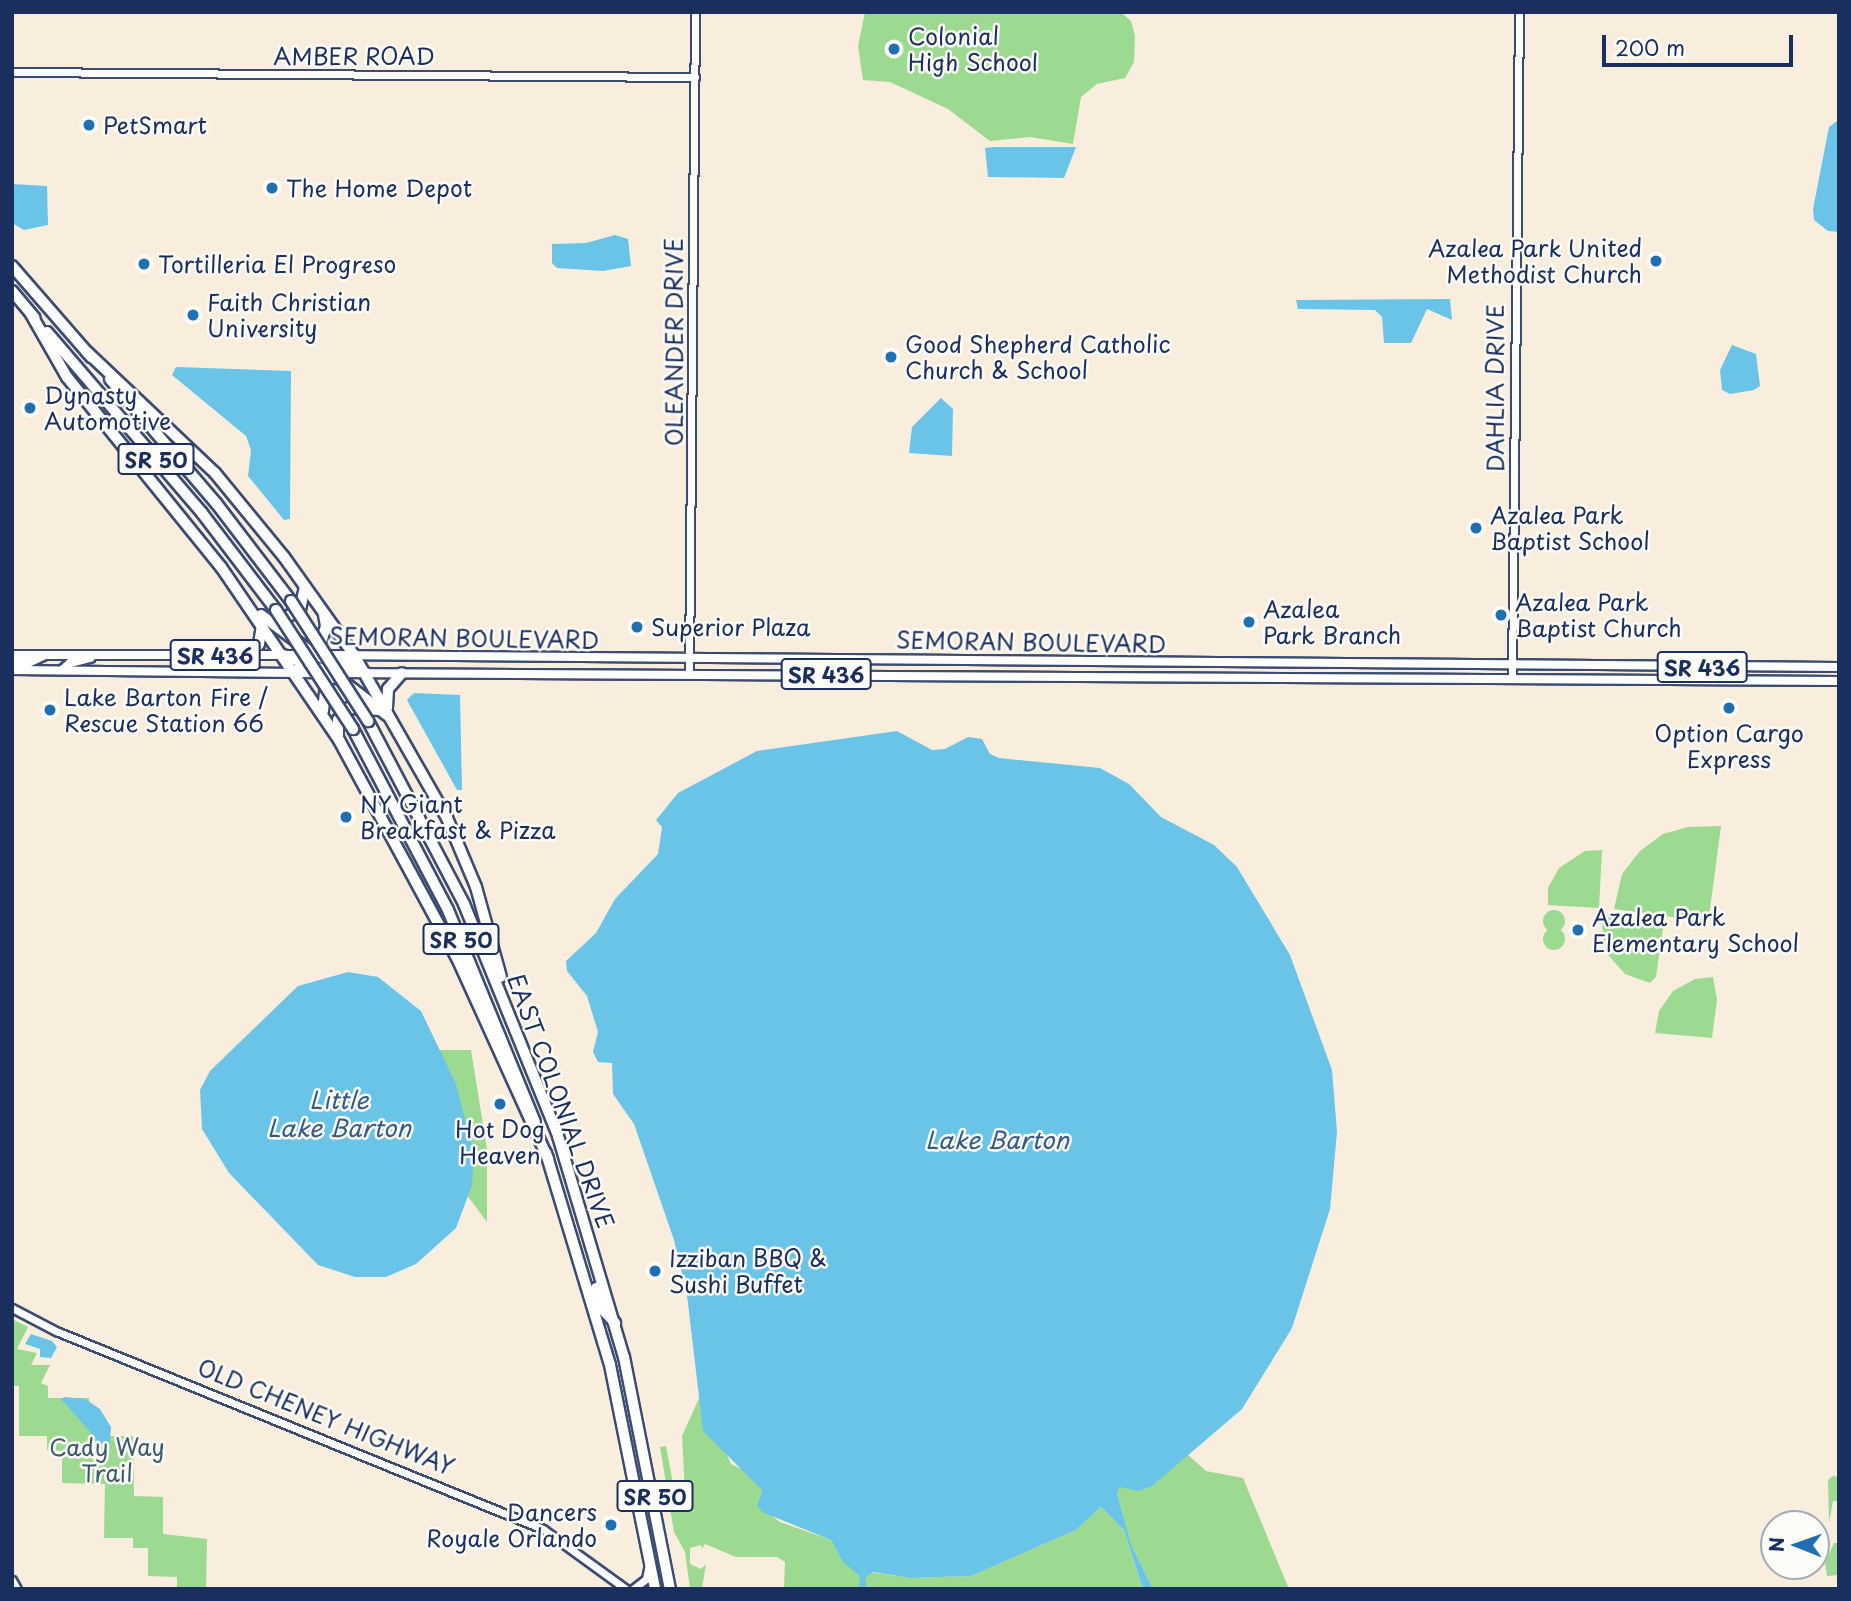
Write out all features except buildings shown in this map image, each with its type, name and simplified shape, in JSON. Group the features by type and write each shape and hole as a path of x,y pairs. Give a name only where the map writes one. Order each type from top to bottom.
{"highway":[{"name":"EAST COLONIAL DRIVE","path":"12,266 216,503 291,601 368,721 442,859 506,1001 558,1136 616,1324 670,1589"},
{"name":"EAST COLONIAL DRIVE","path":"12,292 202,513 276,610 354,729 448,910 548,1159 570,1227 600,1328 650,1556 654,1589"},
{"path":"31,313 67,377 266,623 385,710"},
{"path":"87,352 195,450 305,586 366,673 385,710 398,725 466,860 495,947 506,1001"},
{"path":"266,623 295,616 305,601 305,586"},
{"path":"295,673 312,659 326,626 321,608"},
{"path":"250,655 259,644 266,623"},
{"path":"266,623 283,655 338,740 465,975 548,1159"},
{"path":"283,655 342,664 366,673"},
{"path":"324,716 322,694 332,673 354,655"},
{"path":"385,710 388,689 402,673"},
{"path":"338,740 338,720 349,708 385,710"},
{"path":"570,1227 582,1242 603,1310 616,1324"},
{"path":"600,1328 624,1357"}],"main road":[{"name":"SR 436","path":"12,655 283,655"},
{"path":"12,663 28,663 44,655"},
{"name":"SEMORAN BOULEVARD","path":"312,659 354,655 1839,667"},
{"path":"62,670 70,663 96,656"},
{"path":"1014,675 1026,672 1034,661"},
{"path":"1035,675 1036,669 1055,662"},
{"path":"1240,677 1260,673 1272,664"},
{"path":"1277,677 1289,667 1306,664"},
{"name":"SEMORAN BOULEVARD","path":"12,670 1839,681"}],"street":[{"name":"OLEANDER DRIVE","path":"689,673 695,12"},
{"name":"DAHLIA DRIVE","path":"1512,679 1519,12"},
{"name":"AMBER ROAD","path":"12,72 695,77"},
{"name":"OLD CHENEY HIGHWAY","path":"12,1308 56,1332 543,1529 626,1589"},
{"path":"632,1589 646,1579 650,1556"},
{"path":"12,1580 17,1589"}],"green space":[{"path":"865,12 1121,12 1131,21 1135,36 1134,62 1125,78 1097,84 1081,97 1073,144 1030,137 990,141 948,109 890,82 863,80 858,46"},
{"path":"1721,826 1709,917 1702,921 1614,909 1622,874 1640,851 1663,834 1688,827"},
{"path":"1602,850 1599,908 1548,905 1548,888 1559,868 1585,851"},
{"path":"1554,910 1564,917 1565,921 1558,931 1554,932 1544,925 1543,921 1550,911"},
{"path":"1603,914 1659,924 1663,928 1656,977 1650,983 1625,974 1608,955 1602,937"},
{"path":"1554,928 1564,935 1565,939 1558,949 1554,950 1544,943 1543,939 1550,929"},
{"path":"1713,977 1717,1000 1712,1038 1655,1033 1659,1011 1673,991 1695,979"},
{"path":"407,1050 471,1050 487,1149 487,1222 414,1124"},
{"name":"Cady Way Trail","path":"12,1319 28,1327 17,1349 37,1353 31,1365 50,1365 41,1383 48,1386 48,1398 89,1398 93,1436 133,1436 134,1496 163,1497 163,1534 207,1539 206,1589 177,1589 177,1577 148,1576 148,1548 133,1548 133,1538 104,1538 105,1484 62,1483 62,1451 47,1450 47,1436 19,1436 19,1386 12,1386"},
{"path":"700,1396 731,1464 750,1473 762,1490 757,1505 780,1522 831,1540 842,1561 863,1571 911,1578 971,1576 1076,1530 1101,1507 1124,1530 1143,1589 784,1589 785,1562 777,1557 736,1557 705,1544 702,1549 701,1545 690,1548 690,1564 701,1569 706,1564 702,1589 690,1589 685,1552 674,1532 660,1447 666,1446 678,1511 686,1511 682,1436"},
{"path":"1187,1454 1206,1471 1243,1478 1289,1589 1153,1589 1131,1544 1117,1493 1120,1487 1152,1486"},
{"path":"1833,1476 1839,1477 1839,1501 1833,1501 1830,1518 1829,1510 1828,1480"},
{"path":"1834,1543 1839,1543 1839,1575 1830,1576 1830,1552"}],"water":[{"path":"1837,121 1839,232 1828,231 1814,220 1813,209 1829,127"},
{"path":"1076,147 1064,178 988,177 985,148"},
{"path":"12,184 47,186 48,225 24,230 12,223"},
{"path":"615,235 628,239 631,266 603,271 557,268 552,263 552,244 586,243"},
{"path":"1450,299 1452,320 1427,309 1411,343 1384,343 1382,317 1375,310 1298,309 1296,300"},
{"path":"1732,345 1756,354 1760,386 1754,390 1730,394 1722,390 1720,370"},
{"path":"176,367 291,371 290,519 284,520 248,476 251,450 246,436 172,375"},
{"path":"941,398 953,409 952,456 909,453 912,427"},
{"path":"414,693 460,695 462,790 457,790 407,700"},
{"name":"Lake Barton","path":"897,731 932,750 945,749 968,737 982,739 990,754 999,758 1100,768 1129,784 1161,817 1214,845 1237,867 1290,955 1332,1070 1337,1132 1330,1209 1292,1328 1242,1409 1152,1486 1139,1491 1120,1487 1117,1493 1131,1544 1153,1589 1143,1589 1124,1530 1101,1507 1076,1530 971,1576 911,1578 873,1572 865,1578 867,1589 859,1589 860,1576 842,1561 831,1540 762,1512 757,1505 762,1490 703,1431 687,1295 674,1240 634,1124 613,1094 612,1063 598,1062 593,1052 598,1032 587,996 567,971 566,961 596,933 615,899 658,854 662,827 656,820 678,793 757,751"},
{"name":"Little Lake Barton","path":"348,972 378,977 421,1011 456,1084 474,1154 472,1185 456,1228 416,1264 386,1277 355,1277 318,1265 229,1173 202,1129 200,1090 210,1071 298,986"},
{"path":"31,1334 52,1341 57,1347 51,1358 40,1357 40,1349 25,1344"},
{"path":"61,1399 85,1399 100,1409 111,1427 109,1453"}],"place":[{"name":"Colonial High School","path":"894,49"},
{"name":"PetSmart","path":"89,125"},
{"name":"The Home Depot","path":"272,188"},
{"name":"Azalea Park United Methodist Church","path":"1656,261"},
{"name":"Tortilleria El Progreso","path":"144,264"},
{"name":"Faith Christian University","path":"193,315"},
{"name":"Good Shepherd Catholic Church & School","path":"891,357"},
{"name":"Dynasty Automotive","path":"30,408"},
{"name":"Azalea Park Baptist School","path":"1476,528"},
{"name":"Azalea Park Baptist Church","path":"1501,615"},
{"name":"Azalea Park Branch","path":"1249,622"},
{"name":"Superior Plaza","path":"637,627"},
{"name":"Option Cargo Express","path":"1729,708"},
{"name":"Lake Barton Fire / Rescue Station 66","path":"50,710"},
{"name":"NY Giant Breakfast & Pizza","path":"346,817"},
{"name":"Azalea Park Elementary School","path":"1578,930"},
{"name":"Hot Dog Heaven","path":"500,1104"},
{"name":"Izziban BBQ & Sushi Buffet","path":"655,1271"},
{"name":"Dancers Royale Orlando","path":"611,1525"}]}
